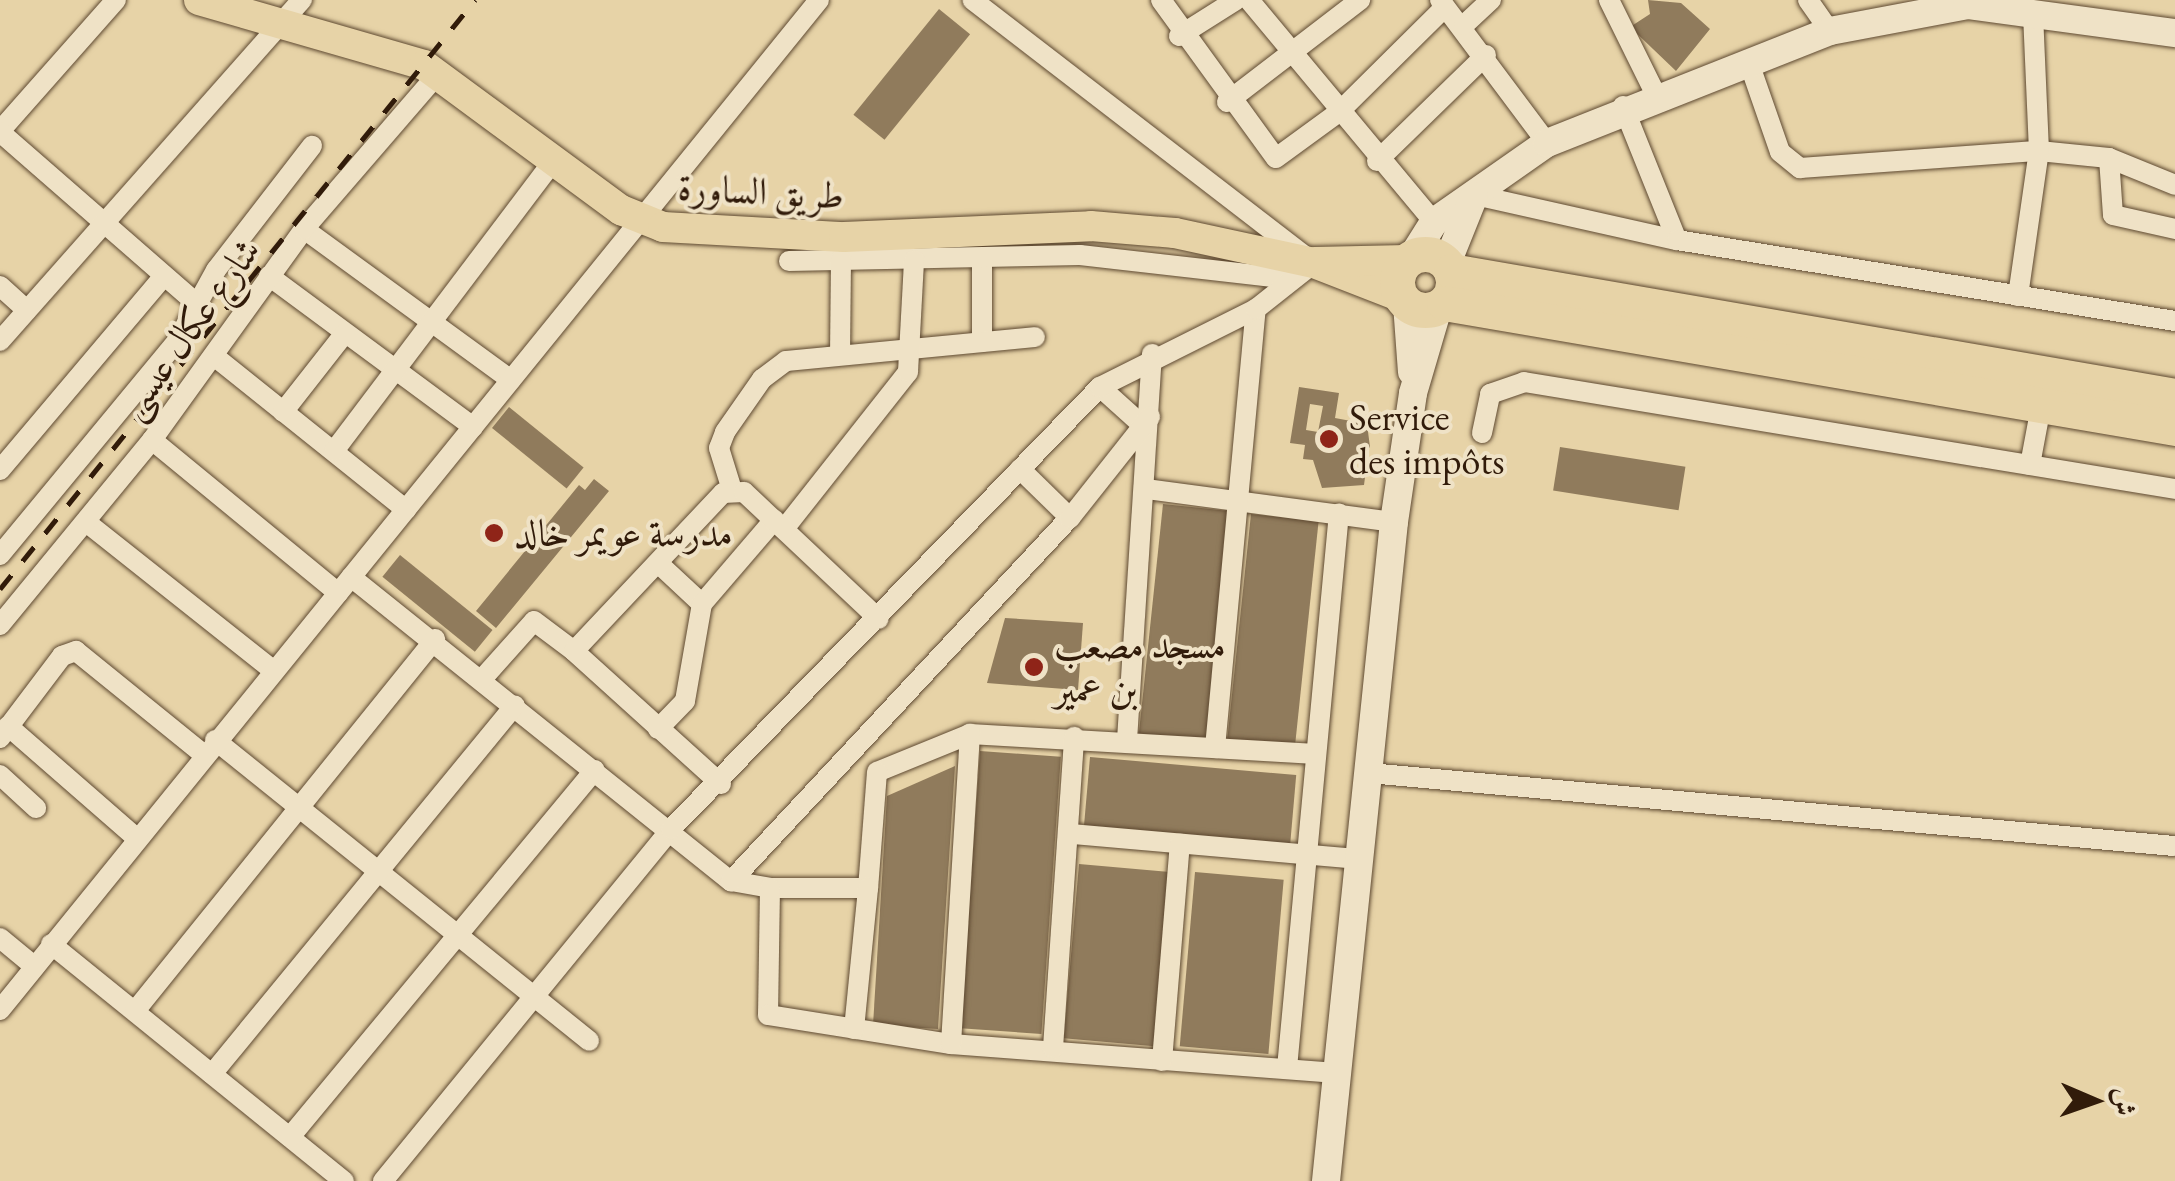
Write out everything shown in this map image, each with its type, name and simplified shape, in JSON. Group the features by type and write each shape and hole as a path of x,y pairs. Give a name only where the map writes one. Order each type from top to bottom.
{"highway":[{"path":"1426,283 2175,396"},
{"path":"1426,283 2041,406 2175,428"}],"main road":[{"name":"طريق الساورة","path":"199,0 292,10 437,75 641,221 844,237 1091,226 1302,271 1426,283"}],"street":[{"path":"116,0 0,131 198,305"},
{"path":"0,1010 134,836 345,585 818,0"},
{"path":"972,0 1302,271"},
{"path":"1161,0 1179,36 1276,158 1339,112 1443,4 1486,54 1547,143"},
{"path":"1179,36 1236,0"},
{"path":"1249,0 1378,162 1434,222"},
{"path":"1228,102 1286,50 1360,0"},
{"path":"1464,25 1492,0"},
{"path":"1609,0 1655,94"},
{"path":"1808,0 1830,32"},
{"path":"1326,1181 1394,522 1434,222 1547,143 1623,106 1830,32 1968,3 2175,33"},
{"path":"0,341 292,10"},
{"path":"2018,296 2039,151 2033,11"},
{"path":"1378,162 1486,54"},
{"path":"1748,60 1780,152 1800,168 2039,151 2109,158 2175,185"},
{"name":"شارع عكال عيسى","path":"0,625 152,440 304,230 437,75"},
{"path":"1623,106 1677,240"},
{"path":"0,555 198,305 312,146"},
{"path":"2109,158 2112,215 2175,229"},
{"path":"334,452 554,160"},
{"path":"1475,194 1677,240 2175,320"},
{"path":"1426,283 1475,194"},
{"path":"304,230 436,320 512,380"},
{"path":"788,261 1080,254 1302,271"},
{"path":"982,259 982,342"},
{"path":"840,356 841,260"},
{"path":"658,729 684,701 702,604 779,525 897,387 915,348 914,260"},
{"path":"382,1181 671,829 721,784 1100,387 1152,354 1256,309 1302,271"},
{"path":"268,276 473,426"},
{"path":"0,470 162,277"},
{"path":"0,286 27,310"},
{"path":"1215,748 1256,309"},
{"path":"283,412 344,333"},
{"path":"878,619 779,525 732,490 720,448 762,378 786,361 1035,337"},
{"path":"1127,740 1152,354"},
{"path":"214,356 406,510"},
{"path":"1482,434 1490,394 1524,382 2175,489"},
{"path":"1100,387 1145,420"},
{"path":"2030,465 2041,406"},
{"path":"731,880 1070,518 1145,420"},
{"path":"152,440 345,585 435,639 731,880 770,888 868,888"},
{"path":"1020,469 1070,518"},
{"path":"1146,489 1236,496 1394,522"},
{"path":"574,651 732,490"},
{"path":"1287,1068 1338,513"},
{"path":"86,522 273,670"},
{"path":"658,562 702,604"},
{"path":"483,678 527,622 574,651 721,784"},
{"path":"135,1010 435,639"},
{"path":"134,836 4,732 62,656 76,651 209,747 301,805 589,1042"},
{"path":"212,1074 384,873 516,705"},
{"path":"854,1029 877,772 970,734 1074,736 1316,754"},
{"path":"951,1044 970,734"},
{"path":"1053,1048 1072,834 1074,736"},
{"path":"290,1138 594,770"},
{"path":"1369,773 2175,846"},
{"path":"0,775 36,808"},
{"path":"1072,834 1358,859"},
{"path":"1162,1060 1180,844"},
{"path":"770,888 769,1019 951,1044 1053,1048 1337,1072"},
{"path":"0,938 35,967"},
{"path":"52,944 344,1181"}],"building":[{"path":"1648,0 1681,3 1710,29 1676,71 1630,27 1650,14"},
{"path":"939,9 970,34 884,140 853,115"},
{"name":"Service des impôts","path":"1299,387 1339,393 1335,418 1367,424 1370,447 1348,468 1366,470 1364,485 1322,488 1313,460 1303,459 1305,445 1290,443","holes":["1310,404 1323,406 1318,432 1306,430"]},
{"path":"509,407 584,467 567,488 492,428"},
{"path":"1560,447 1685,467 1679,510 1553,490"},
{"path":"594,479 609,491 496,628 476,611 579,485 585,490"},
{"path":"1163,504 1232,511 1207,743 1139,736"},
{"path":"1251,514 1319,521 1294,752 1227,745"},
{"path":"400,555 492,630 475,652 382,577"},
{"name":"مسجد مصعب بن عمير","path":"1005,618 1083,623 1078,690 987,683"},
{"path":"980,751 1061,757 1041,1034 961,1028"},
{"path":"1090,757 1296,775 1290,844 1084,826"},
{"path":"955,766 938,1029 873,1025 887,796"},
{"path":"1079,864 1170,872 1154,1046 1064,1038"},
{"path":"1195,872 1284,880 1268,1054 1180,1046"}],"railway":[{"path":"0,589 475,0"}],"place":[{"name":"Service des impôts","path":"1329,439"},
{"name":"مدرسة عويمر خالد","path":"494,533"},
{"name":"مسجد مصعب بن عمير","path":"1034,667"}]}
